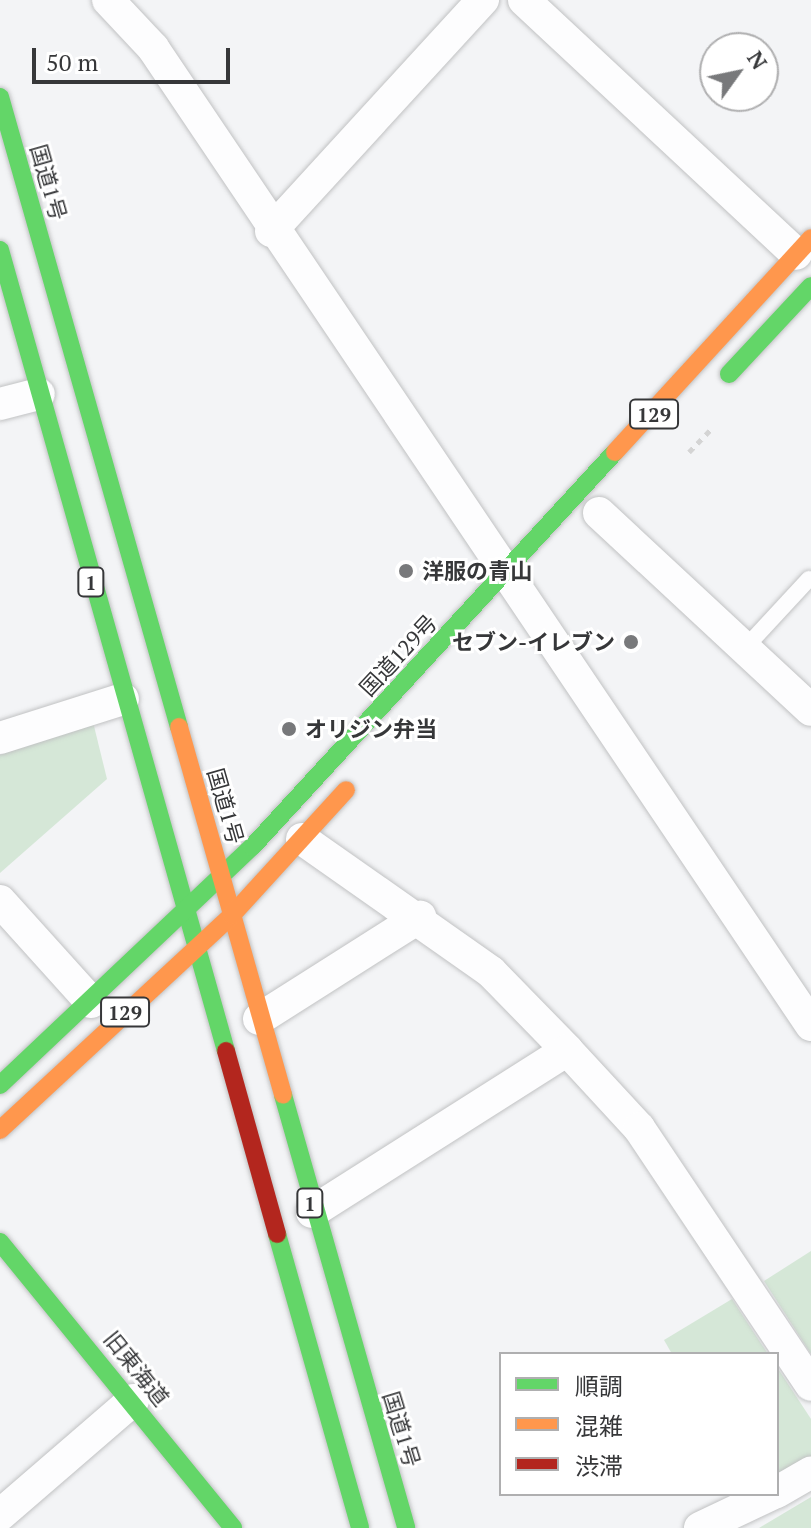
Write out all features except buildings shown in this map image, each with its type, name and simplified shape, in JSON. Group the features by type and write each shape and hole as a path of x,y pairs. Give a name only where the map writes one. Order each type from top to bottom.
{"main road":[{"name":"国道1号","path":"0,97 232,915 312,1212 406,1528"},
{"name":"国道129号","path":"0,1085 187,912 520,588 804,246"},
{"name":"1","path":"0,250 123,699 187,912 360,1528"},
{"path":"718,385 811,286"},
{"name":"129","path":"0,1130 232,915 365,769"},
{"name":"旧東海道","path":"0,1242 133,1400 233,1528"}],"street":[{"path":"108,0 153,48 271,231 806,1004"},
{"path":"271,231 483,0"},
{"path":"524,0 804,246"},
{"path":"0,404 39,394"},
{"path":"602,510 811,710"},
{"path":"0,736 123,699"},
{"path":"302,839 420,917 491,972 567,1050 639,1128 811,1385"},
{"path":"0,901 91,1002"},
{"path":"259,1019 420,917"},
{"path":"312,1212 567,1050"},
{"path":"0,1515 133,1400"},
{"path":"779,1490 811,1472"},
{"path":"700,1528 768,1496"}],"lane":[{"path":"745,648 809,579"}],"path":[{"path":"689,452 713,427"}],"green space":[{"path":"93,722 107,779 0,873 0,755"},
{"path":"811,1251 811,1354 764,1281"},
{"path":"732,1299 767,1352 671,1352 664,1340"},
{"path":"779,1370 811,1419 811,1461 779,1482"},
{"path":"811,1497 811,1528 759,1528"}],"traffic: fast":[{"path":"0,97 179,727"},
{"path":"0,250 226,1051"},
{"path":"729,374 811,286"},
{"path":"0,1085 252,847 615,452"},
{"path":"283,1095 406,1528"},
{"path":"277,1234 360,1528"},
{"path":"0,1242 233,1528"}],"traffic: slow":[{"path":"615,452 811,238"},
{"path":"179,727 283,1095"},
{"path":"0,1130 232,915 346,790"}],"traffic: jam":[{"path":"226,1051 277,1234"}],"place":[{"name":"洋服の青山","path":"406,571"},
{"name":"セブン-イレブン","path":"631,642"},
{"name":"オリジン弁当","path":"289,729"}]}
